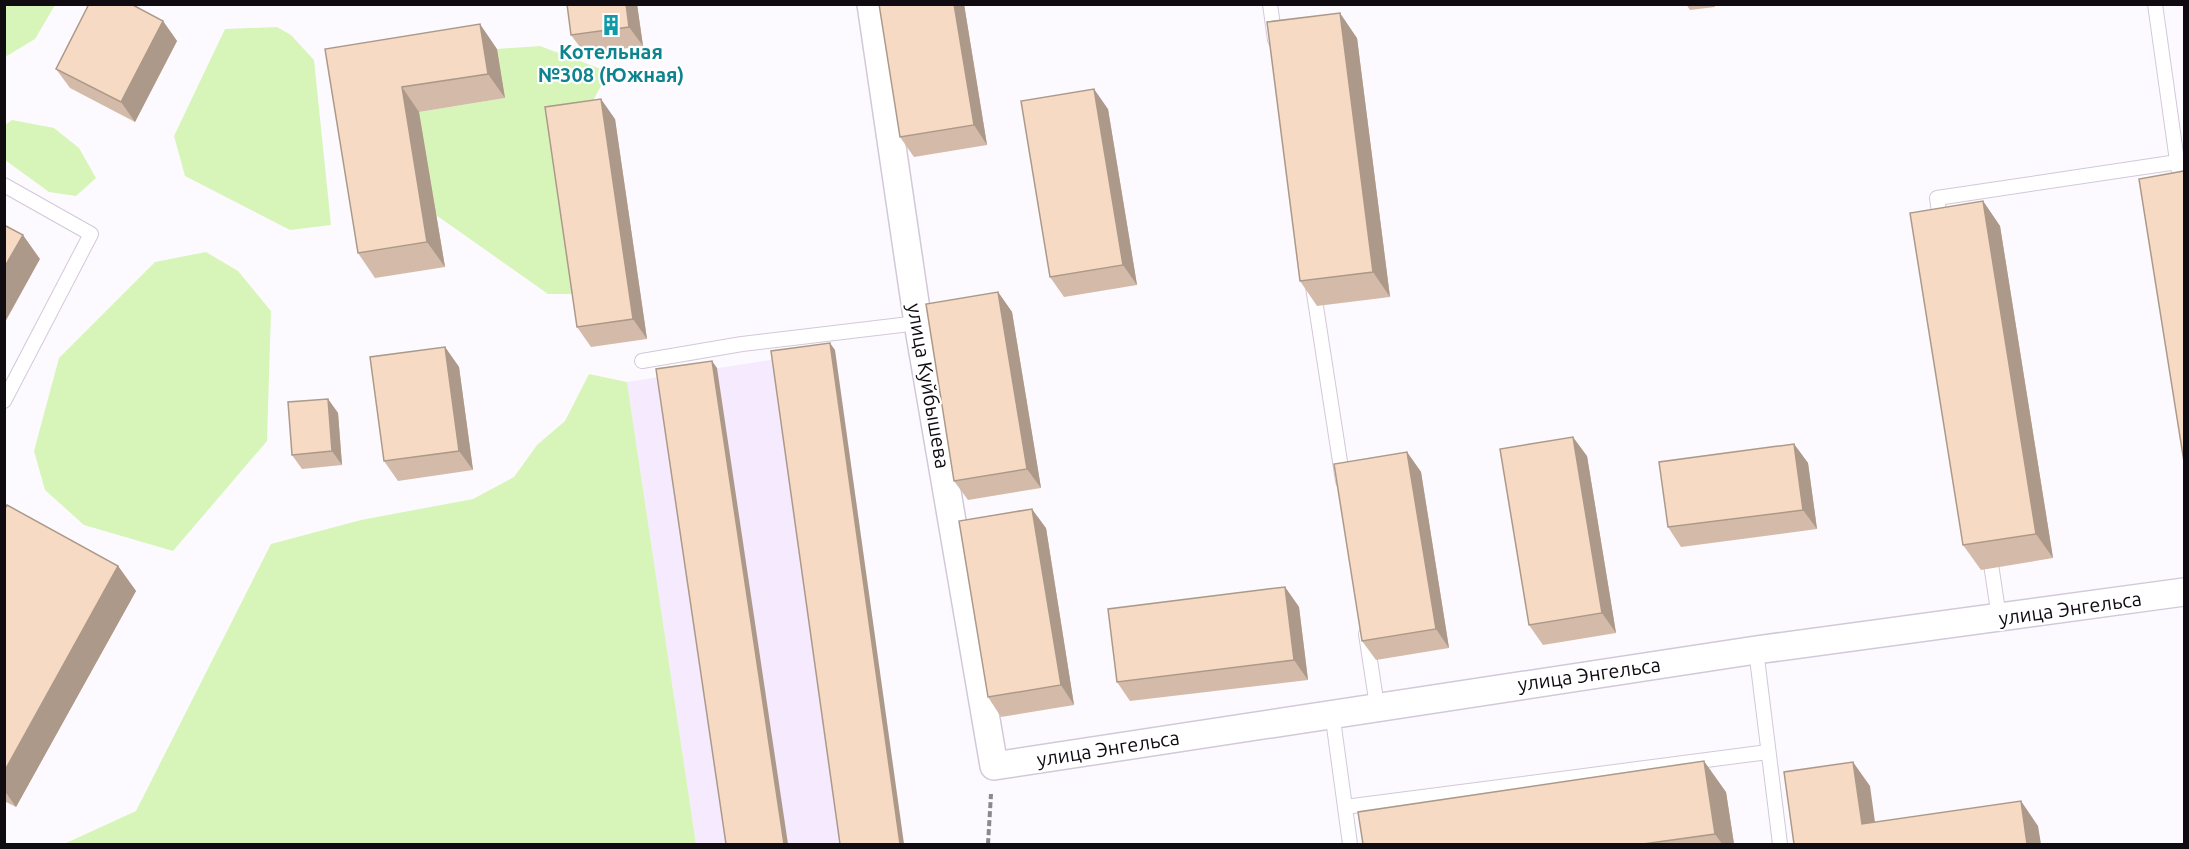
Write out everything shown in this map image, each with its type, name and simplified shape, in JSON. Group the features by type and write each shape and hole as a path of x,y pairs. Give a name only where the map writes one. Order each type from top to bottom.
{"street":[{"name":"улица Куйбышева","path":"871,4 918,323 994,766"},
{"name":"улица Энгельса","path":"994,766 1332,712 1756,650 2184,592"}],"lane":[{"path":"1270,4 1277,51"},
{"path":"2155,4 2181,161 2180,183"},
{"path":"1944,245 1937,198 2181,161"},
{"path":"4,185 92,234 4,401"},
{"path":"1311,273 1345,495"},
{"path":"642,361 742,344 918,323"},
{"path":"1987,536 1999,617"},
{"path":"1365,624 1377,706"},
{"path":"1756,650 1780,844"},
{"path":"1332,712 1350,844"},
{"path":"1345,807 1768,752"}],"path":[{"path":"988,844 994,766"}],"shaded area":[{"path":"835,350 904,844 696,844 627,382"}],"green space":[{"path":"4,5 55,5 35,39 5,57"},
{"path":"277,27 291,35 314,60 331,225 290,230 185,176 174,136 225,29"},
{"path":"540,46 601,69 601,86 590,106 580,294 548,294 436,215 419,112 505,98 497,49"},
{"path":"12,120 54,128 79,148 96,178 76,196 49,192 5,160 5,125"},
{"path":"206,252 238,271 271,311 267,441 173,551 84,525 45,490 34,451 59,358 155,262"},
{"path":"589,374 627,382 696,844 64,844 136,811 271,544 361,520 473,499 514,477 537,445 565,421"}],"building":[{"path":"89,4 131,4 163,21 121,102 56,69"},
{"path":"567,4 626,4 629,27 571,35"},
{"path":"879,4 954,4 974,125 900,137"},
{"path":"1340,13 1373,272 1300,281 1267,22"},
{"path":"480,24 488,74 402,87 427,242 358,253 325,49"},
{"path":"1094,89 1123,265 1050,277 1021,101"},
{"path":"601,99 633,319 577,327 545,107"},
{"path":"2184,171 2184,462 2139,179"},
{"path":"1983,201 2036,534 1963,545 1910,213"},
{"path":"4,225 23,235 4,268"},
{"path":"998,292 1027,469 954,481 926,304"},
{"path":"830,343 900,844 840,844 771,351"},
{"path":"445,347 459,451 384,461 370,357"},
{"path":"712,361 784,844 726,844 656,369"},
{"path":"328,399 332,451 292,455 288,402"},
{"path":"1573,437 1602,613 1529,625 1500,449"},
{"path":"1794,444 1803,510 1668,527 1659,462"},
{"path":"1407,452 1436,629 1362,641 1334,464"},
{"path":"7,505 118,566 4,772 4,510"},
{"path":"1032,509 1061,685 988,697 959,521"},
{"path":"1285,587 1294,660 1117,682 1108,609"},
{"path":"1704,761 1715,834 1643,844 1363,844 1358,812"},
{"path":"1853,762 1862,824 2021,801 2027,844 1794,844 1784,772"}],"place":[{"name":"Котельная №308 (Южная)","path":"611,25"}]}
